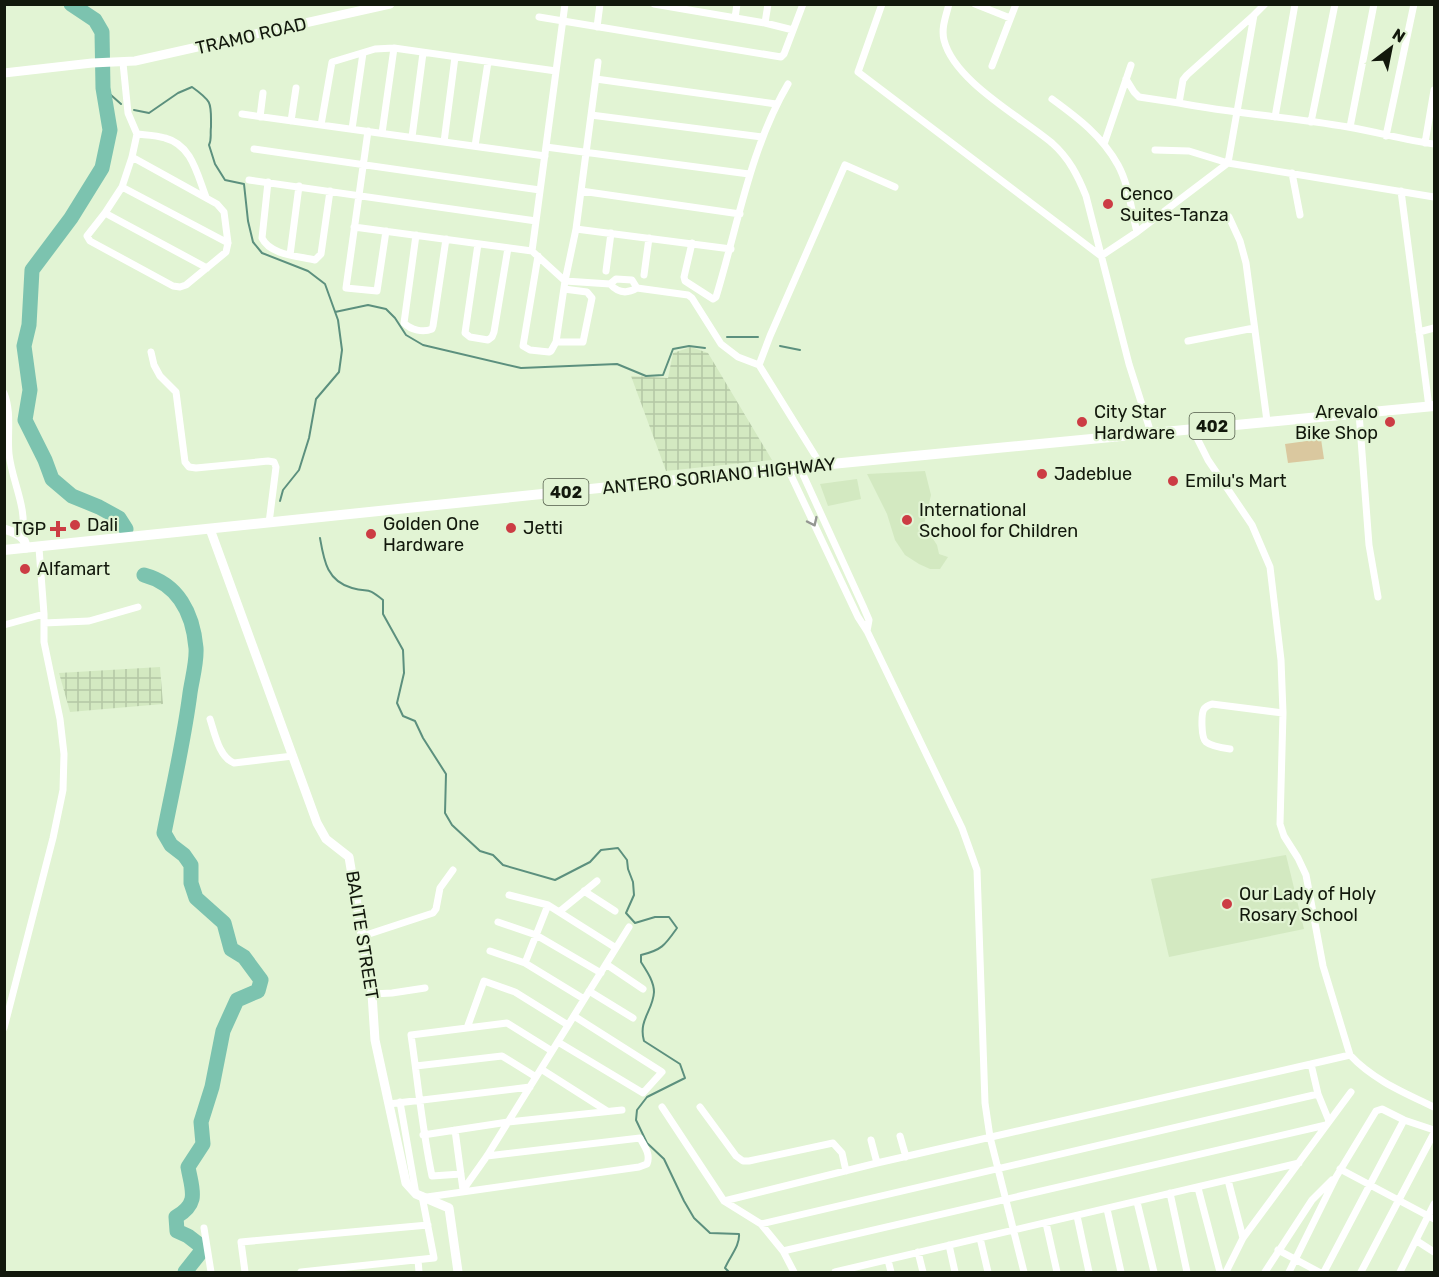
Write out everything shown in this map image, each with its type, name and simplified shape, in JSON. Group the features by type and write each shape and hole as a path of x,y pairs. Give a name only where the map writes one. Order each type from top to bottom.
{"main road":[{"name":"ANTERO SORIANO HIGHWAY","path":"4,550 822,465 990,451 1192,428 1432,406"}],"street":[{"name":"TRAMO ROAD","path":"4,73 92,63 123,63 390,4"},
{"path":"565,4 536,221 535,254 523,346 530,350 549,352 556,342 565,280 576,229 598,62"},
{"path":"597,27 600,4"},
{"path":"705,13 706,4"},
{"path":"735,18 737,4"},
{"path":"765,22 768,4"},
{"path":"539,16 781,57 803,4"},
{"path":"882,4 858,72 1101,256"},
{"path":"949,4 943,28 943,39 949,53 962,71 980,88 1053,144 1078,176 1086,196 1129,364 1151,433"},
{"path":"975,4 1010,18"},
{"path":"992,66 1016,4"},
{"path":"1179,103 1183,80 1191,69 1265,4"},
{"path":"1275,117 1295,4"},
{"path":"1311,122 1335,4"},
{"path":"1350,127 1374,4"},
{"path":"1386,136 1414,4"},
{"path":"659,5 765,22 794,30"},
{"path":"1101,256 1137,232 1228,163 1254,15"},
{"path":"321,125 332,62 384,48 556,71"},
{"path":"382,133 394,48"},
{"path":"412,137 423,52"},
{"path":"352,129 363,53"},
{"path":"444,142 454,57"},
{"path":"475,146 488,62"},
{"path":"123,63 128,113 137,134 122,187 87,236 90,241 173,286 186,285 226,252 228,243 224,212 221,207 206,197 132,157"},
{"path":"1104,144 1131,65"},
{"path":"596,79 776,104"},
{"path":"1126,79 1139,97 1236,113 1350,127 1434,144"},
{"path":"692,243 685,281 714,300 731,249 762,137 776,104 788,84"},
{"path":"291,121 296,88"},
{"path":"1425,143 1434,90"},
{"path":"260,117 263,93"},
{"path":"1052,99 1082,120 1104,144 1118,165 1126,185 1137,232"},
{"path":"242,114 545,156"},
{"path":"591,115 762,137"},
{"path":"368,131 346,288 377,291 386,231"},
{"path":"137,134 166,138 187,152 206,197"},
{"path":"546,147 750,174"},
{"path":"255,149 540,190"},
{"path":"1155,150 1189,151 1228,163 1434,197"},
{"path":"759,365 845,165 895,187"},
{"path":"1292,173 1300,215"},
{"path":"249,180 536,221"},
{"path":"268,182 262,238 265,244 290,255 315,260 321,254 330,191"},
{"path":"290,255 299,186"},
{"path":"122,187 228,243"},
{"path":"581,191 740,214"},
{"path":"1401,191 1419,332 1432,406"},
{"path":"105,213 207,268"},
{"path":"1229,217 1246,263 1267,421"},
{"path":"354,226 508,248 535,254 565,280 610,284 616,290 623,292 630,292 637,288 690,296 721,344 738,357 759,365 822,465"},
{"path":"576,229 731,249"},
{"path":"606,271 611,233"},
{"path":"416,236 404,323 413,329 427,331 434,326 446,239"},
{"path":"644,275 649,238"},
{"path":"478,244 465,333 470,337 488,339 492,337 508,248"},
{"path":"610,284 616,279 624,278 632,280 637,288"},
{"path":"556,342 583,342 592,298 587,292 564,289"},
{"path":"1188,341 1254,328"},
{"path":"1419,332 1434,328"},
{"path":"151,352 160,376 176,392 185,462 189,466 196,468 268,460 274,462 276,467 269,523"},
{"path":"4,393 9,403 6,421 11,467 25,518 22,537"},
{"path":"1359,413 1369,545 1378,597"},
{"path":"1192,428 1208,460 1252,525 1270,567 1281,660 1283,712 1280,824 1284,836 1306,875 1323,966 1350,1055 1357,1063 1380,1079 1434,1107"},
{"path":"794,468 863,606 869,620 867,631"},
{"path":"794,468 858,617 867,631 962,828 977,870 985,1102 990,1137 1024,1272"},
{"path":"4,529 22,537 26,542 26,548"},
{"name":"BALITE STREET","path":"210,529 321,833 349,856 372,994 375,1040 406,1183 422,1196 449,1208 458,1272"},
{"path":"4,1028 53,838 63,790 64,754 60,719 44,642 45,614 39,548"},
{"path":"44,623 89,621 138,606"},
{"path":"4,625 45,614"},
{"path":"1230,750 1205,740 1202,732 1205,707 1212,704 1283,712"},
{"path":"210,719 223,754 234,763 293,756"},
{"path":"363,936 433,914 440,888 453,870"},
{"path":"559,912 597,881"},
{"path":"585,891 615,911"},
{"path":"509,894 548,905 616,948"},
{"path":"525,963 548,905"},
{"path":"498,922 536,935 601,973"},
{"path":"463,1191 629,927"},
{"path":"490,951 525,963 584,999"},
{"path":"606,964 643,989"},
{"path":"467,1028 484,981 515,992 568,1025"},
{"path":"372,994 425,988"},
{"path":"589,991 633,1018"},
{"path":"558,1042 643,1093 662,1072 574,1016"},
{"path":"461,1174 432,1176 423,1135 411,1035 507,1023 552,1051"},
{"path":"724,1201 877,1163 1350,1055"},
{"path":"416,1066 502,1056 536,1077"},
{"path":"1311,1064 1327,1123"},
{"path":"541,1069 607,1111"},
{"path":"389,1104 530,1087"},
{"path":"1226,1272 1243,1238 1351,1092"},
{"path":"761,1224 1318,1094"},
{"path":"301,1272 355,1270 384,1263 434,1258 429,1225 400,1102"},
{"path":"662,1107 724,1201 761,1224 783,1251 794,1272"},
{"path":"700,1107 742,1161 833,1143 842,1153 846,1171"},
{"path":"1289,1272 1340,1169 1376,1111 1382,1109 1434,1132 1361,1272"},
{"path":"423,1135 508,1122 622,1110"},
{"path":"1324,1272 1404,1120"},
{"path":"783,1251 1327,1123"},
{"path":"455,1130 463,1191"},
{"path":"900,1136 906,1157"},
{"path":"422,1196 639,1167 647,1164 649,1160 648,1152 640,1138 487,1156"},
{"path":"871,1140 877,1163"},
{"path":"835,1272 857,1270 918,1252 1198,1188 1299,1162"},
{"path":"1340,1169 1399,1202 1432,1217"},
{"path":"1265,1272 1312,1200 1336,1177"},
{"path":"1228,1180 1243,1238"},
{"path":"1198,1188 1220,1272"},
{"path":"1170,1193 1187,1272"},
{"path":"1137,1202 1154,1272"},
{"path":"1400,1272 1432,1217 1434,1204"},
{"path":"1107,1209 1121,1272"},
{"path":"1077,1216 1089,1272"},
{"path":"1046,1223 1057,1272"},
{"path":"245,1272 241,1242 429,1225"},
{"path":"204,1228 211,1272"},
{"path":"980,1238 988,1272"},
{"path":"1417,1241 1434,1252"},
{"path":"949,1245 955,1272"},
{"path":"1278,1250 1319,1272"},
{"path":"918,1252 923,1272"},
{"path":"418,1260 419,1272"},
{"path":"888,1260 891,1272"},
{"path":"384,1263 386,1272"}],"shaded area":[{"path":"691,347 708,353 772,460 666,471 631,376 668,378 673,353"},
{"path":"1321,439 1324,459 1288,463 1285,444"},
{"name":"International School for Children","path":"925,471 931,495 924,525 937,545 939,554 948,557 940,569 930,569 905,555 895,540 887,514 867,474"},
{"path":"857,479 861,499 828,506 820,484"},
{"path":"160,667 163,704 70,712 59,673"},
{"name":"Our Lady of Holy Rosary School","path":"1286,855 1304,929 1169,957 1151,879"}],"waterway":[{"path":"71,4 95,20 102,32 103,88 110,130 102,168 71,218 32,270 29,325 24,346 30,390 25,420 52,479 72,496 119,518 126,529"},
{"path":"134,110 149,113 178,93 192,87 204,96 211,108 209,145 215,164 225,180 244,184 253,242 262,253 308,271 325,284 338,320 342,350 339,372 316,399 309,438 299,470 283,490 280,501"},
{"path":"103,88 121,104"},
{"path":"335,312 368,305 386,309 406,335 423,345 521,368 617,364 646,376 663,375 673,349 689,346 705,348"},
{"path":"727,337 758,337"},
{"path":"780,346 800,350"},
{"path":"320,538 325,562 337,580 352,588 370,591 383,600 383,614 403,650 404,673 397,703 403,716 415,721 446,774 445,813 452,825 480,851 493,855 503,865 555,880 590,862 601,850 618,848 627,860 633,882 634,895 626,913 635,923 655,917 669,917 677,928 662,946 641,955 641,962 654,988 653,999 644,1021 643,1034 644,1041 680,1064 685,1078 647,1097 637,1110 636,1120 647,1143 664,1159 694,1218 710,1233 739,1234 736,1247 725,1268 729,1272"},
{"path":"144,575 166,585 182,602 191,623 196,648 185,728 164,833 171,845 184,855 191,865 191,883 196,898 224,923 231,949 244,957 261,980 258,991 237,1000 223,1031 212,1087 201,1122 203,1144 188,1167 192,1189 191,1201 189,1207 176,1217 177,1231 201,1246 200,1253 185,1272"}],"place":[{"name":"Cenco Suites-Tanza","path":"1108,204"},
{"name":"City Star Hardware","path":"1082,422"},
{"name":"Arevalo Bike Shop","path":"1390,422"},
{"name":"Jadeblue","path":"1042,474"},
{"name":"Emilu's Mart","path":"1173,481"},
{"name":"International School for Children","path":"907,520"},
{"name":"Dali","path":"75,525"},
{"name":"Jetti","path":"511,528"},
{"name":"TGP","path":"58,529"},
{"name":"Golden One Hardware","path":"371,534"},
{"name":"Alfamart","path":"25,569"},
{"name":"Our Lady of Holy Rosary School","path":"1227,904"}]}
